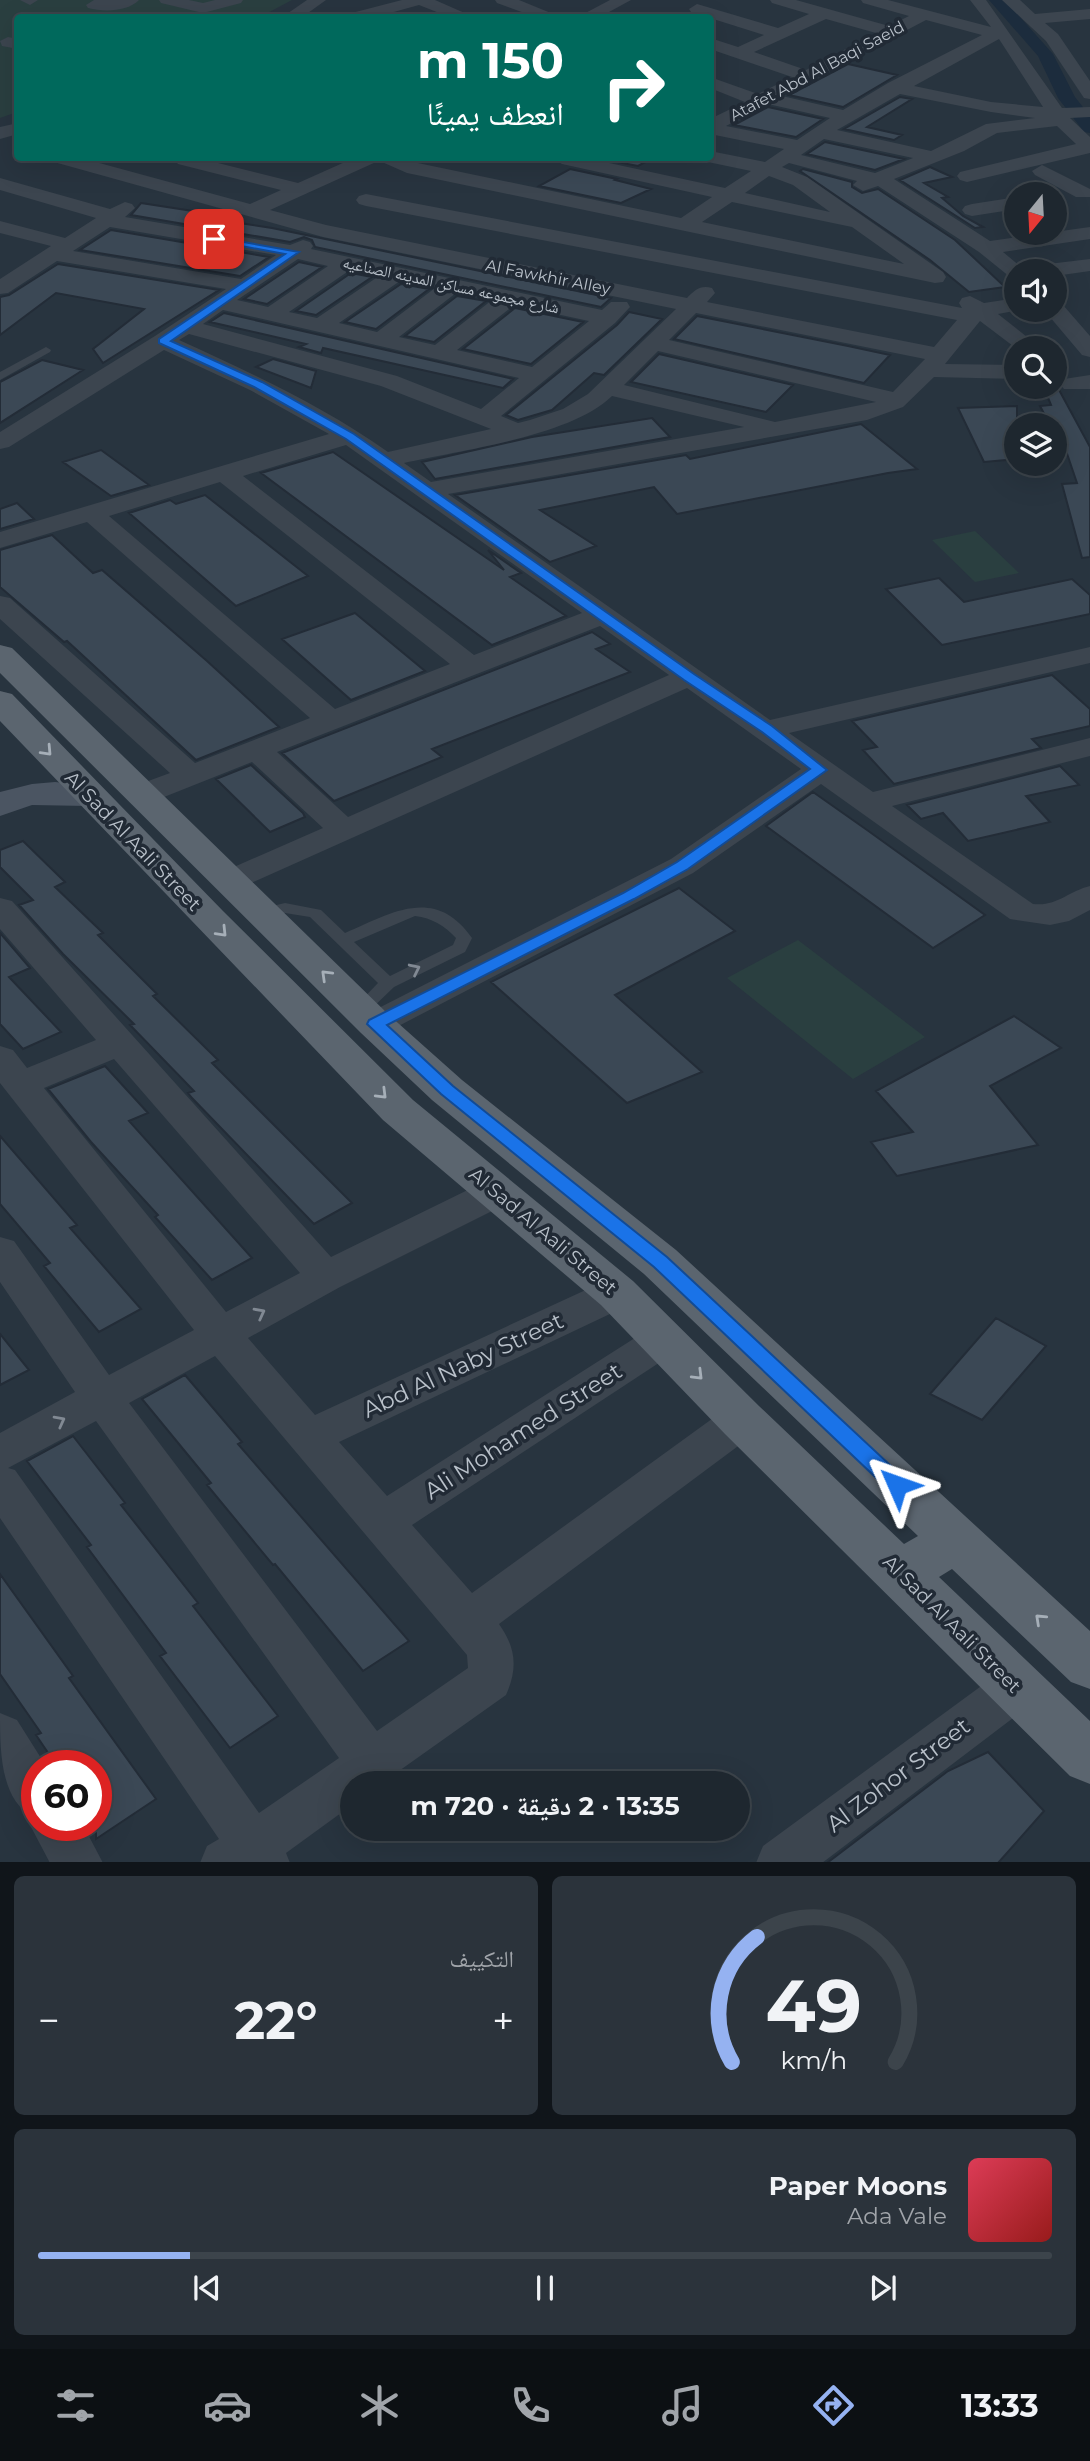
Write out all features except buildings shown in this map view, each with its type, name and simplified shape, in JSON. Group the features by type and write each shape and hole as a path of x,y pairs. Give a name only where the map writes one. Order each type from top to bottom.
{"main road":[{"name":"Al Sad Al Aali Street","path":"0,655 262,913 375,1005 447,1090 660,1262 1090,1665"},
{"name":"Al Sad Al Aali Street","path":"0,701 88,795 398,1110 617,1293 742,1420 1090,1758"},
{"path":"0,805 34,794 62,792 88,795"},
{"path":"901,1573 956,1540"}],"street":[{"path":"92,11 131,0"},
{"path":"167,0 203,8 235,0"},
{"path":"371,14 420,0 457,14"},
{"path":"503,0 543,14"},
{"path":"778,0 891,32"},
{"path":"869,0 999,32"},
{"path":"978,0 1059,118 1090,147"},
{"path":"1010,0 1052,38 1072,47 1089,92"},
{"path":"591,14 611,2"},
{"path":"683,14 698,3 780,34"},
{"path":"299,14 316,7"},
{"path":"738,53 825,13"},
{"path":"1031,19 1090,14"},
{"name":"Atafet Abd Al Baqi Saeid","path":"714,124 923,15"},
{"path":"683,226 845,116 999,32"},
{"path":"714,44 807,76"},
{"path":"714,83 762,100 845,116"},
{"path":"894,87 1005,111 1059,118"},
{"path":"993,128 996,119 1005,111"},
{"path":"828,199 933,157 993,128 1090,113"},
{"path":"714,124 878,179 986,248 1004,263"},
{"path":"820,132 933,157"},
{"path":"967,176 1090,147"},
{"path":"714,158 766,168 800,181 935,277 976,313 1011,336"},
{"name":"Al Fawkhir Alley","path":"71,161 323,231 691,306 932,363 1004,371"},
{"path":"189,161 300,189"},
{"path":"249,212 362,161"},
{"path":"0,442 247,286 366,200 402,161 577,203 935,277"},
{"path":"575,161 863,225"},
{"path":"317,162 341,170"},
{"path":"1042,171 1087,192"},
{"name":"شارع مجموعه مساكن المدينه الصناعيه","path":"0,184 110,218 294,252 607,318"},
{"path":"6,280 62,249 160,187"},
{"path":"1068,195 1087,192"},
{"path":"366,200 976,313 1004,307"},
{"path":"542,233 577,203"},
{"path":"972,210 1004,205"},
{"path":"0,227 62,249 247,286"},
{"path":"986,248 1090,233"},
{"path":"272,314 346,263"},
{"path":"1067,268 1090,265"},
{"path":"384,460 517,431 571,414 607,388 728,269"},
{"path":"321,326 396,274"},
{"path":"382,340 453,285"},
{"path":"486,417 635,295"},
{"path":"439,353 510,298"},
{"path":"221,303 537,375"},
{"path":"426,490 867,413 897,400 976,313"},
{"path":"1066,322 1090,350"},
{"path":"174,334 389,381 517,431"},
{"path":"174,334 350,436 1022,912 1041,917 1058,915 1090,896"},
{"path":"653,343 897,400"},
{"path":"607,388 779,428"},
{"path":"0,540 350,436"},
{"path":"224,473 471,667"},
{"path":"90,513 331,721"},
{"path":"0,604 191,776"},
{"path":"144,794 603,615"},
{"path":"767,729 1083,664"},
{"path":"229,881 689,677"},
{"path":"866,803 1090,747"},
{"path":"257,750 344,830"},
{"path":"375,1005 628,896 682,866 820,770"},
{"path":"0,908 326,1277"},
{"path":"0,1483 248,1857 372,1763 489,1680 493,1662 488,1645 220,1334 11,1071 121,1043"},
{"path":"0,1453 326,1277 497,1192"},
{"path":"0,1251 102,1398 372,1763"},
{"name":"Abd Al Naby Street","path":"309,1437 617,1293"},
{"name":"Ali Mohamed Street","path":"382,1522 663,1340"},
{"path":"468,1621 742,1420"},
{"name":"Al Zohor Street","path":"782,1862 1016,1688"},
{"path":"0,1735 21,1769"},
{"path":"65,1841 77,1862"}],"lane":[{"path":"0,377 46,350"},
{"path":"262,913 285,908 309,911 320,916 344,940 375,1005 464,942 463,935 435,914 417,910 344,940"}],"green space":[{"path":"0,0 292,0 266,14 14,14 14,113 0,118"},
{"path":"975,531 1019,573 975,582 932,540"},
{"path":"798,940 925,1037 853,1079 727,978"}],"waterway":[{"path":"997,0 1045,54 1067,98 1090,128"}],"route":[{"path":"214,239 294,252 163,341 258,385 350,436 689,677 767,729 820,770 682,866 375,1024 447,1090 660,1262 897,1485"}]}
